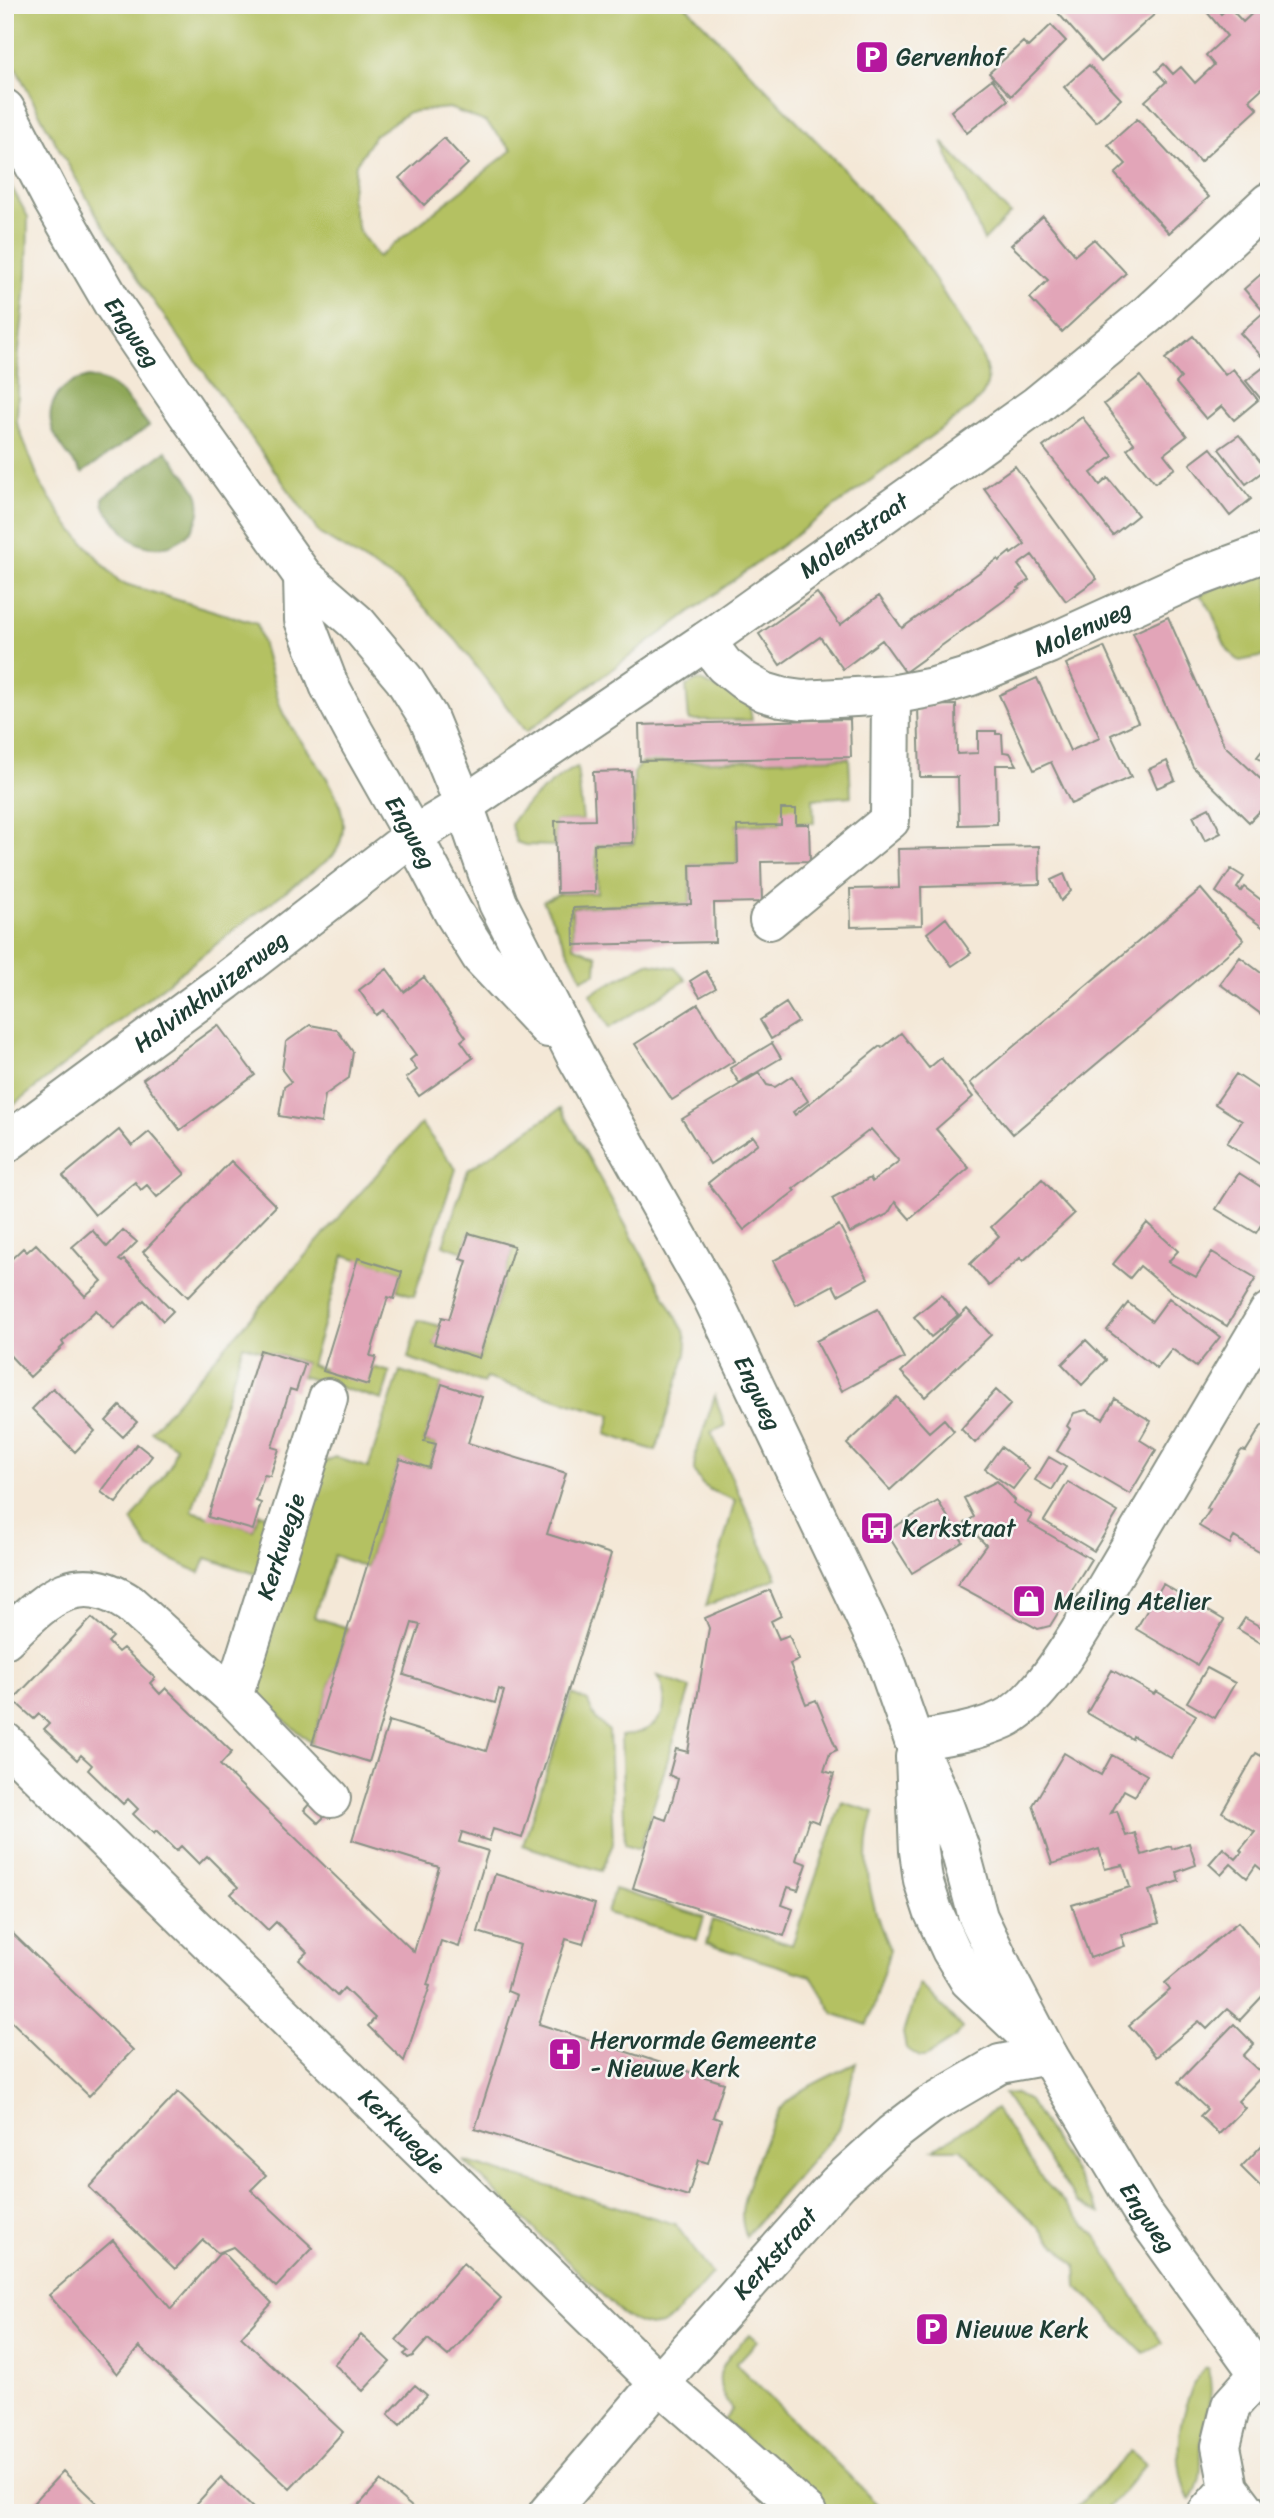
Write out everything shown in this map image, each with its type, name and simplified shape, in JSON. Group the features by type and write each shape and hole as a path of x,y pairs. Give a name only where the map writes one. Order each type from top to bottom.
{"street":[{"name":"Engweg","path":"5,109 53,201 113,304 195,425 303,576 356,623 404,679 428,717 464,805 498,903 576,1056 712,1297 885,1659 914,1741 943,1803 978,1917 1048,2055 1141,2210 1264,2371"},
{"name":"Molenstraat","path":"414,836 706,641 1037,405 1147,315 1269,202"},
{"name":"Molenweg","path":"706,641 724,664 743,680 764,692 781,697 802,699 891,695 934,687 971,676 1183,583 1269,551"},
{"name":"Engweg","path":"303,576 304,620 329,685 414,836 453,912 481,957 576,1056"},
{"path":"769,920 890,820 891,695"},
{"name":"Halvinkhuizerweg","path":"5,1144 226,981 414,836"},
{"path":"914,1741 962,1734 1007,1718 1036,1693 1064,1657 1269,1312"},
{"name":"Kerkwegje","path":"233,1697 328,1398"},
{"path":"5,1639 39,1606 59,1593 78,1588 99,1589 117,1595 233,1697 331,1798"},
{"name":"Kerkwegje","path":"5,1742 659,2382 807,2513"},
{"name":"Kerkstraat","path":"548,2513 659,2382 838,2183 892,2134 930,2105 1000,2064 1048,2055"},
{"path":"1228,2504 1221,2446 1231,2405 1264,2371"}],"green space":[{"path":"5,5 685,5 854,180 921,257 981,354 988,376 986,389 971,407 526,732 456,640 401,583 320,534 149,295 99,219 5,47","holes":["449,108 486,122 512,150 378,257 359,231 351,198 356,164 375,135 409,112"]},
{"path":"942,142 1010,214 984,241"},
{"path":"5,175 28,217 17,423 41,485 69,526 119,582 257,624 282,710 292,729 329,781 343,819 342,837 333,856 238,927 5,1112"},
{"path":"89,377 117,389 149,426 82,473 57,439 51,411 54,401 64,388"},
{"path":"166,451 196,491 199,509 190,532 181,540 170,545 146,546 126,535 106,510 103,498"},
{"path":"1269,562 1269,655 1240,661 1226,647 1211,611 1200,595"},
{"path":"698,680 749,702 752,720 689,720 686,686"},
{"path":"849,758 851,796 813,799 814,823 737,825 737,864 690,865 690,904 572,907 573,946 597,956 596,973 582,979 543,901 559,894 597,893 596,846 634,844 634,772 641,763"},
{"path":"577,767 583,820 555,821 555,846 516,842 511,825 522,809 540,792"},
{"path":"648,963 675,968 686,980 609,1028 590,994"},
{"path":"561,1108 684,1331 686,1354 656,1451 606,1434 611,1415 486,1378 483,1383 408,1358 418,1320 440,1326 434,1344 479,1358 514,1247 469,1233 463,1252 443,1245 468,1170"},
{"path":"421,1124 456,1169 414,1296 397,1290 402,1272 344,1255 311,1365 368,1384 373,1367 390,1372 382,1400 301,1376 305,1363 243,1345 192,1511 253,1530 259,1513 276,1518 259,1575 206,1558 200,1573 149,1549 132,1520 171,1464 176,1447 151,1431"},
{"path":"400,1371 442,1384 424,1441 436,1444 429,1468 400,1460 366,1568 334,1555 314,1617 348,1628 312,1744 251,1691 321,1463 335,1457 368,1468"},
{"path":"715,1396 725,1426 711,1432 777,1578 706,1606 735,1500 702,1484 694,1471 695,1456"},
{"path":"658,1676 690,1688 640,1849 625,1844 621,1736 645,1730 659,1718 664,1700"},
{"path":"572,1694 588,1701 596,1718 609,1731 613,1844 601,1871 523,1845"},
{"path":"842,1802 874,1812 867,1865 877,1917 890,1950 867,2025 834,2014 811,1976 706,1944 713,1920 792,1945"},
{"path":"614,1889 704,1917 697,1940 607,1913"},
{"path":"919,1984 962,2028 956,2037 925,2057 920,2057 906,2048 903,2033"},
{"path":"856,2063 839,2129 746,2236 743,2205 765,2140 779,2112 801,2092"},
{"path":"1016,2093 1029,2101 1100,2213 1077,2202 1004,2094"},
{"path":"996,2109 1043,2180 1096,2236 1162,2343 1144,2353 1077,2286 1076,2265 961,2149 934,2149"},
{"path":"464,2161 675,2224 712,2274 667,2322 652,2326 635,2321 621,2313"},
{"path":"750,2334 758,2341 736,2364 887,2513 831,2513 724,2420 732,2410 720,2387 722,2369 726,2360"},
{"path":"1204,2368 1208,2370 1211,2388 1202,2435 1199,2482 1191,2500 1181,2475 1179,2433 1190,2393"},
{"path":"1131,2451 1146,2464 1104,2513 1071,2513"}],"building":[{"path":"1051,5 1165,5 1101,62"},
{"path":"1201,5 1214,5 1221,14 1229,7 1243,22 1261,5 1269,5 1269,82 1249,100 1258,109 1200,162 1145,101 1166,82 1156,71 1164,64 1173,74 1181,67 1195,83 1214,65 1206,55 1227,36"},
{"path":"1051,25 1066,41 1011,96 989,73 1023,42 1028,47"},
{"path":"1089,65 1121,99 1096,122 1064,87"},
{"path":"992,79 1008,100 967,133 951,111"},
{"path":"1137,119 1209,197 1169,233 1115,174 1126,164 1108,145"},
{"path":"444,138 468,164 424,205 399,178"},
{"path":"1043,216 1075,255 1094,239 1126,273 1062,332 1030,298 1048,280 1011,245"},
{"path":"1269,267 1269,357 1265,360 1240,333 1264,312 1244,289"},
{"path":"1193,336 1225,375 1233,369 1258,400 1234,420 1222,406 1206,419 1176,383 1181,378 1165,359"},
{"path":"1269,363 1269,409 1246,381"},
{"path":"1140,376 1187,436 1164,454 1175,468 1155,483 1127,449 1134,443 1104,404"},
{"path":"1082,417 1113,456 1091,473 1100,485 1108,478 1138,515 1113,535 1043,447"},
{"path":"1239,435 1266,469 1246,484 1219,449"},
{"path":"1211,448 1251,499 1230,516 1190,464"},
{"path":"1015,466 1097,579 1066,601 1032,555 1018,565 1029,580 1018,588 1020,589 905,672 882,640 843,669 820,637 780,665 759,634 817,593 840,625 879,596 902,628 998,559 999,561 1025,544 984,488"},
{"path":"1168,617 1224,745 1269,787 1269,802 1249,822 1193,767 1133,633"},
{"path":"1104,647 1138,722 1111,735 1131,777 1071,804 1051,762 1034,770 999,695 1037,678 1070,751 1100,738 1066,664"},
{"path":"956,705 957,754 978,753 978,731 996,731 996,734 1002,734 1003,752 1010,753 1017,765 996,765 997,824 959,825 958,777 920,777 918,706"},
{"path":"850,719 851,757 640,761 639,725"},
{"path":"1269,742 1269,766 1257,757"},
{"path":"1167,761 1175,780 1157,788 1149,769"},
{"path":"631,771 633,843 594,844 595,892 557,893 555,821 595,820 593,772"},
{"path":"1209,808 1221,833 1205,841 1193,816"},
{"path":"781,809 796,809 796,824 809,824 810,861 761,862 762,902 714,903 715,942 574,945 573,908 691,904 690,865 738,864 737,826 781,825"},
{"path":"1039,846 1040,884 921,887 922,925 851,927 850,889 899,888 898,849"},
{"path":"1231,869 1244,877 1237,888 1241,891 1244,887 1269,906 1269,932 1216,892"},
{"path":"1064,874 1071,891 1061,901 1051,880"},
{"path":"1201,889 1244,940 1013,1134 970,1083"},
{"path":"946,918 971,953 952,966 927,933"},
{"path":"1240,957 1269,979 1269,1015 1265,1017 1220,984"},
{"path":"387,969 404,992 424,977 466,1037 461,1041 473,1058 419,1096 406,1078 417,1070 410,1060 416,1055 383,1010 376,1015 359,990"},
{"path":"706,971 716,988 700,997 690,981"},
{"path":"786,1003 798,1022 771,1039 760,1020"},
{"path":"698,1004 734,1061 672,1100 635,1044"},
{"path":"218,1025 255,1075 180,1130 143,1079"},
{"path":"310,1025 337,1030 353,1052 349,1078 325,1095 321,1123 279,1116 284,1087 291,1082 282,1070 286,1042"},
{"path":"901,1033 929,1068 941,1058 973,1097 936,1129 969,1168 910,1219 895,1202 888,1214 850,1233 832,1198 870,1178 872,1182 899,1161 871,1129 744,1230 708,1183 758,1143 753,1136 710,1164 682,1119 759,1073 767,1085 775,1087 792,1076 808,1101 793,1112 795,1115 880,1046 882,1048"},
{"path":"772,1043 781,1058 739,1083 730,1068"},
{"path":"1236,1074 1269,1096 1269,1115 1266,1119 1269,1121 1269,1170 1227,1143 1242,1121 1215,1104"},
{"path":"119,1130 132,1146 149,1132 185,1174 157,1197 147,1185 141,1190 135,1182 95,1215 63,1176"},
{"path":"231,1161 276,1206 188,1297 143,1252"},
{"path":"1239,1173 1269,1192 1269,1212 1256,1233 1216,1209"},
{"path":"1042,1179 1074,1214 1023,1261 1020,1258 989,1286 970,1264 999,1236 991,1227"},
{"path":"1147,1223 1178,1251 1168,1262 1196,1277 1212,1252 1256,1278 1227,1326 1170,1291 1140,1266 1130,1278 1113,1264"},
{"path":"839,1225 868,1278 838,1295 833,1285 796,1305 773,1261"},
{"path":"92,1230 107,1247 123,1230 137,1242 119,1260 124,1260 173,1311 163,1321 144,1300 114,1329 96,1310 30,1377 5,1350 5,1273 9,1270 5,1265 23,1248 27,1252 36,1244 85,1296 102,1281 72,1247"},
{"path":"469,1233 514,1246 479,1358 434,1344 442,1317 449,1319 467,1261 460,1259"},
{"path":"358,1258 402,1272 394,1299 388,1297 370,1356 376,1357 368,1385 323,1371"},
{"path":"941,1295 958,1315 931,1337 914,1317"},
{"path":"1169,1298 1220,1337 1196,1367 1172,1349 1157,1369 1107,1330 1128,1303 1152,1321"},
{"path":"878,1309 904,1358 842,1391 816,1341"},
{"path":"967,1309 991,1335 925,1397 901,1372"},
{"path":"1086,1340 1106,1360 1082,1385 1062,1364"},
{"path":"260,1350 305,1364 296,1391 290,1389 272,1447 279,1449 270,1476 264,1475 256,1501 261,1503 253,1530 208,1517"},
{"path":"442,1384 482,1397 468,1443 566,1473 547,1534 611,1554 522,1838 493,1829 489,1841 462,1832 459,1842 488,1851 459,1947 441,1941 427,1985 430,1986 404,2061 368,2026 375,2018 344,1988 337,1996 299,1960 307,1952 276,1922 268,1930 231,1894 238,1887 207,1856 199,1864 181,1846 176,1851 156,1831 154,1834 133,1814 138,1809 128,1799 123,1804 88,1770 92,1765 81,1755 77,1760 44,1729 49,1724 39,1714 34,1719 13,1700 92,1618 113,1637 108,1642 118,1652 123,1648 155,1678 150,1683 160,1694 166,1688 232,1752 220,1765 414,1952 439,1867 352,1840 389,1721 486,1751 504,1691 499,1689 495,1703 404,1675 420,1625 412,1623 369,1762 312,1744 400,1459 429,1468 436,1444 424,1441"},
{"path":"53,1388 95,1431 75,1452 32,1409"},
{"path":"996,1390 1011,1404 975,1443 961,1429"},
{"path":"897,1397 929,1432 944,1419 954,1431 890,1490 847,1444"},
{"path":"1115,1399 1151,1421 1140,1440 1156,1450 1130,1494 1057,1451 1070,1429 1067,1426 1074,1413 1086,1410 1103,1419"},
{"path":"120,1406 137,1422 123,1437 106,1421"},
{"path":"1262,1425 1269,1429 1269,1558 1234,1537 1230,1544 1199,1526 1240,1452 1246,1451"},
{"path":"137,1444 152,1456 116,1503 101,1492"},
{"path":"1001,1447 1029,1468 1013,1489 985,1469"},
{"path":"1049,1457 1066,1467 1052,1490 1035,1480"},
{"path":"997,1481 1015,1500 1013,1503 1032,1515 1028,1522 1091,1559 1050,1626 1038,1629 957,1585 986,1545 965,1523 974,1517 964,1498"},
{"path":"1068,1482 1118,1512 1094,1551 1044,1521"},
{"path":"938,1501 963,1542 912,1573 886,1532"},
{"path":"1163,1584 1224,1620 1197,1665 1136,1629"},
{"path":"770,1590 781,1616 771,1621 779,1639 789,1635 799,1660 790,1664 806,1704 816,1700 837,1750 830,1753 824,1771 834,1774 819,1823 809,1819 796,1860 807,1864 798,1890 788,1887 782,1905 793,1909 784,1936 633,1888 655,1816 666,1820 673,1798 678,1779 669,1775 676,1749 688,1752 709,1628 705,1618"},
{"path":"1245,1618 1268,1631 1261,1643 1238,1629"},
{"path":"1207,1668 1235,1683 1215,1718 1187,1702"},
{"path":"1112,1670 1154,1694 1156,1691 1196,1715 1171,1758 1087,1713"},
{"path":"1064,1753 1101,1775 1112,1755 1147,1775 1135,1796 1124,1790 1111,1813 1117,1811 1126,1836 1135,1833 1142,1855 1189,1843 1196,1865 1177,1872 1179,1881 1149,1891 1159,1923 1121,1935 1125,1946 1090,1958 1072,1905 1130,1887 1123,1865 1105,1869 1099,1849 1052,1864 1033,1805"},
{"path":"1256,1753 1269,1760 1269,1876 1256,1865 1247,1878 1231,1864 1221,1875 1209,1864 1223,1848 1236,1859 1255,1832 1222,1812"},
{"path":"318,1794 333,1808 318,1823 304,1810"},
{"name":"Hervormde Gemeente - Nieuwe Kerk","path":"495,1874 595,1904 583,1944 566,1939 539,2024 724,2083 713,2117 721,2120 708,2163 699,2160 688,2196 475,2129 517,1995 507,1991 520,1945 478,1932"},
{"path":"1238,1922 1269,1958 1269,1989 1240,2020 1227,2009 1207,2029 1199,2021 1156,2057 1129,2025 1170,1990 1165,1983"},
{"path":"5,1926 133,2050 89,2096 5,2015"},
{"path":"1234,2024 1254,2044 1243,2056 1263,2075 1238,2101 1245,2108 1219,2134 1200,2116 1207,2109 1178,2082"},
{"path":"178,2092 266,2175 251,2190 313,2248 276,2287 233,2247 218,2253 203,2240 175,2269 89,2187"},
{"path":"1269,2138 1269,2195 1241,2167"},
{"path":"113,2240 171,2309 219,2254 224,2253 272,2303 241,2337 343,2432 290,2489 139,2347 117,2374 49,2295"},
{"path":"463,2263 501,2298 448,2356 428,2339 408,2358 404,2354 408,2351 396,2340"},
{"path":"361,2335 390,2362 363,2391 334,2364"},
{"path":"415,2385 427,2395 400,2425 388,2414"},
{"path":"63,2471 107,2513 24,2513"},
{"path":"221,2477 258,2513 188,2513"},
{"path":"380,2481 398,2495 419,2513 352,2513"}],"place":[{"name":"Gervenhof","path":"872,57"},
{"name":"Kerkstraat","path":"877,1528"},
{"name":"Meiling Atelier","path":"1029,1601"},
{"name":"Hervormde Gemeente - Nieuwe Kerk","path":"565,2054"},
{"name":"Nieuwe Kerk","path":"932,2329"}]}
